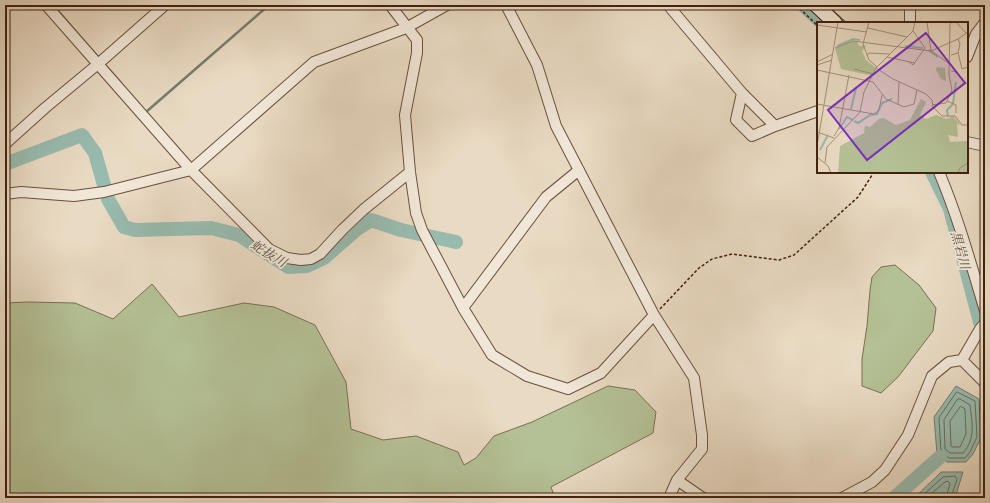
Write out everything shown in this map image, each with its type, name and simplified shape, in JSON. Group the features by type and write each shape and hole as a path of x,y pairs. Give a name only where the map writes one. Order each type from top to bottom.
{"street":[{"path":"46,5 191,170 269,249 287,258 301,260 311,259 320,254 363,210 410,172"},
{"path":"5,144 166,5"},
{"path":"390,5 406,28 417,40 417,53 405,115 410,172 416,213 422,230 463,308 492,355 527,376 568,389 601,373 654,315"},
{"path":"5,194 21,192 74,196 104,192 191,170 314,62 406,28 447,5"},
{"path":"506,5 537,65 556,126 654,315 694,378 702,435 702,450 677,480 669,498"},
{"path":"668,5 742,92 775,126"},
{"path":"816,5 834,22"},
{"path":"910,5 910,22"},
{"path":"968,55 976,34 985,22"},
{"path":"742,92 736,120 752,136 817,111"},
{"path":"968,142 985,146"},
{"path":"463,308 546,197 579,170"},
{"path":"939,173 972,264 985,311"},
{"path":"962,360 982,326"},
{"path":"962,360 985,383"},
{"path":"842,498 872,482 885,470 908,435 932,376 949,362 962,360"},
{"path":"677,480 703,498"}],"path":[{"path":"796,5 817,25"},
{"path":"654,315 700,268 712,259 732,254 779,260 794,255 858,198 873,173"}],"green space":[{"path":"895,265 919,285 936,308 933,331 898,377 881,393 862,386 862,359 872,277 881,267"},
{"path":"152,284 179,317 244,303 274,307 315,325 346,382 351,429 383,440 416,436 458,452 464,465 476,458 494,436 532,422 608,386 635,390 656,412 653,433 551,487 555,498 5,498 5,303 75,303 113,319"}],"water":[{"path":"956,386 979,399 981,438 973,454 966,462 947,462 937,454 934,417"},
{"path":"941,472 963,472 955,498 915,498 921,491"}],"waterway":[{"path":"53,5 97,56"},
{"path":"144,110 146,112 269,5"},
{"name":"黒岩川","path":"803,5 821,22"},
{"path":"828,7 845,22"},
{"path":"106,66 121,83"},
{"name":"蛇抜川","path":"5,164 82,135 95,153 104,185"},
{"name":"黒岩川","path":"932,173 950,209 980,322 985,330"},
{"name":"蛇抜川","path":"108,199 124,227 135,230 211,228 239,235 288,267 307,266 324,258 357,229 371,220 401,230 456,242"},
{"path":"894,498 940,457"}]}
